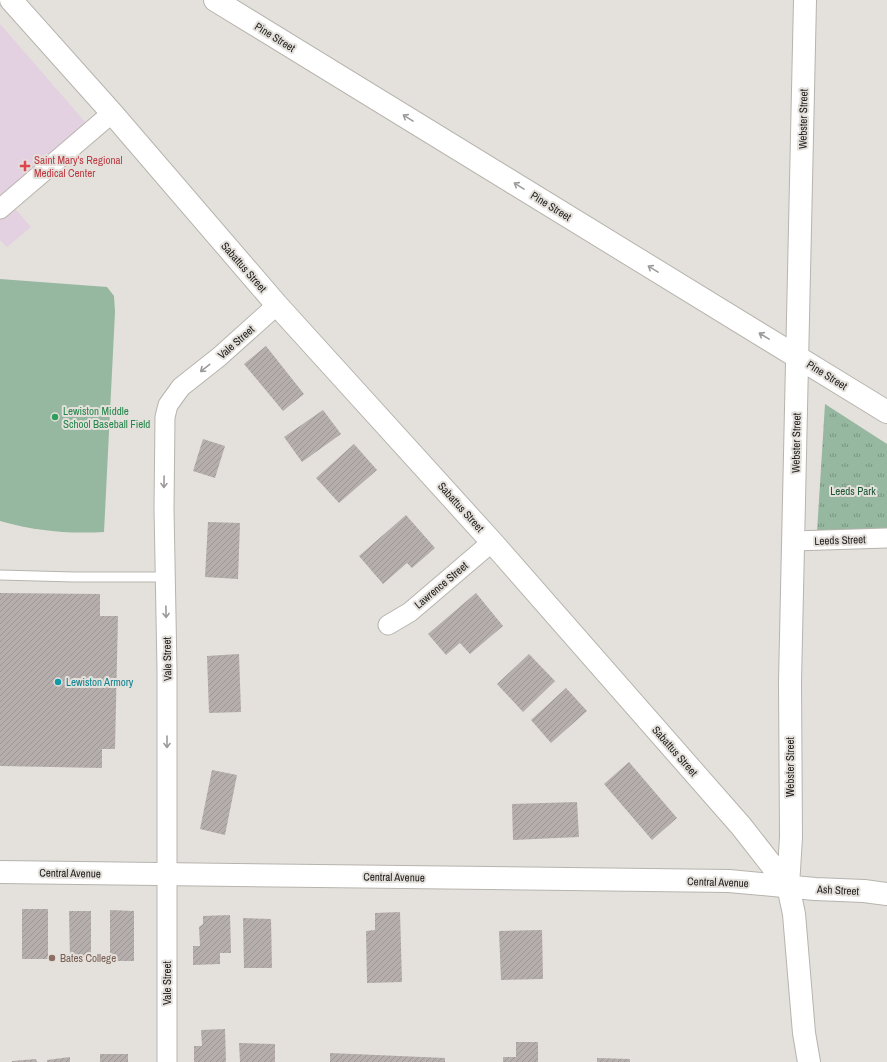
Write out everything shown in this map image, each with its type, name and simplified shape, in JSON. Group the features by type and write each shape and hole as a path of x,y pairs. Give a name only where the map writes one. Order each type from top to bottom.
{"main road":[{"name":"Sabattus Street","path":"11,0 112,113 277,305 492,542 741,826 788,886 794,914 805,1060"},
{"name":"Pine Street","path":"215,0 887,412"},
{"name":"Webster Street","path":"788,886 791,837 790,682 805,0"},
{"name":"Central Avenue","path":"0,872 729,881 788,886"},
{"name":"Ash Street","path":"788,886 887,894"}],"street":[{"path":"0,209 112,113"},
{"name":"Vale Street","path":"167,1062 167,678 164,500 165,417 168,405 181,387 220,357 277,305"},
{"name":"Leeds Street","path":"794,541 887,538"},
{"name":"Lawrence Street","path":"388,625 410,612 492,542"}],"lane":[{"path":"0,576 165,577"}],"shaded area":[{"name":"Saint Mary's Regional Medical Center","path":"0,24 92,130 9,202 31,227 7,247 0,240"}],"green space":[{"name":"Lewiston Middle School Baseball Field","path":"0,279 107,287 114,296 115,312 104,532 77,533 52,531 0,521"},
{"name":"Leeds Park","path":"825,404 887,444 887,528 817,532"}],"building":[{"path":"266,346 304,394 283,411 244,364"},
{"path":"323,410 341,434 302,462 284,437"},
{"path":"203,439 225,446 215,478 193,471"},
{"path":"354,444 377,470 339,503 316,478"},
{"path":"406,515 435,548 412,568 407,563 383,584 359,556"},
{"path":"208,522 240,523 238,579 205,577"},
{"name":"Lewiston Armory","path":"0,593 100,594 100,616 118,616 115,749 102,749 102,768 0,766"},
{"path":"476,593 503,626 470,654 460,643 446,655 428,634"},
{"path":"239,654 241,712 209,713 207,656"},
{"path":"529,654 555,681 523,712 497,684"},
{"path":"566,688 587,711 551,743 531,720"},
{"path":"629,762 677,818 652,840 604,784"},
{"path":"212,770 237,775 225,835 200,829"},
{"path":"577,802 579,837 513,840 512,804"},
{"path":"22,909 48,909 48,959 22,959"},
{"path":"110,910 134,911 134,961 110,961"},
{"path":"69,911 91,911 91,957 70,957"},
{"path":"400,912 402,982 367,983 366,931 375,930 375,913"},
{"path":"230,915 231,953 220,953 220,964 193,965 193,946 200,946 199,927 203,924 203,916"},
{"path":"243,918 271,919 272,968 244,968"},
{"path":"542,930 543,979 501,980 499,931"},
{"path":"225,1029 226,1062 194,1062 194,1046 202,1046 201,1030"},
{"path":"516,1042 538,1042 538,1062 503,1062 503,1057 516,1057"},
{"path":"239,1043 275,1044 275,1062 240,1062"},
{"path":"330,1053 445,1058 445,1062 330,1062"},
{"path":"100,1054 128,1054 128,1062 100,1062"},
{"path":"70,1057 70,1062 47,1062 47,1060"},
{"path":"597,1058 630,1059 630,1062 597,1062"},
{"path":"36,1059 37,1062 12,1062 12,1061"}],"place":[{"name":"Saint Mary's Regional Medical Center","path":"25,166"},
{"name":"Lewiston Middle School Baseball Field","path":"55,417"},
{"name":"Lewiston Armory","path":"58,682"},
{"name":"Bates College","path":"52,958"}]}
